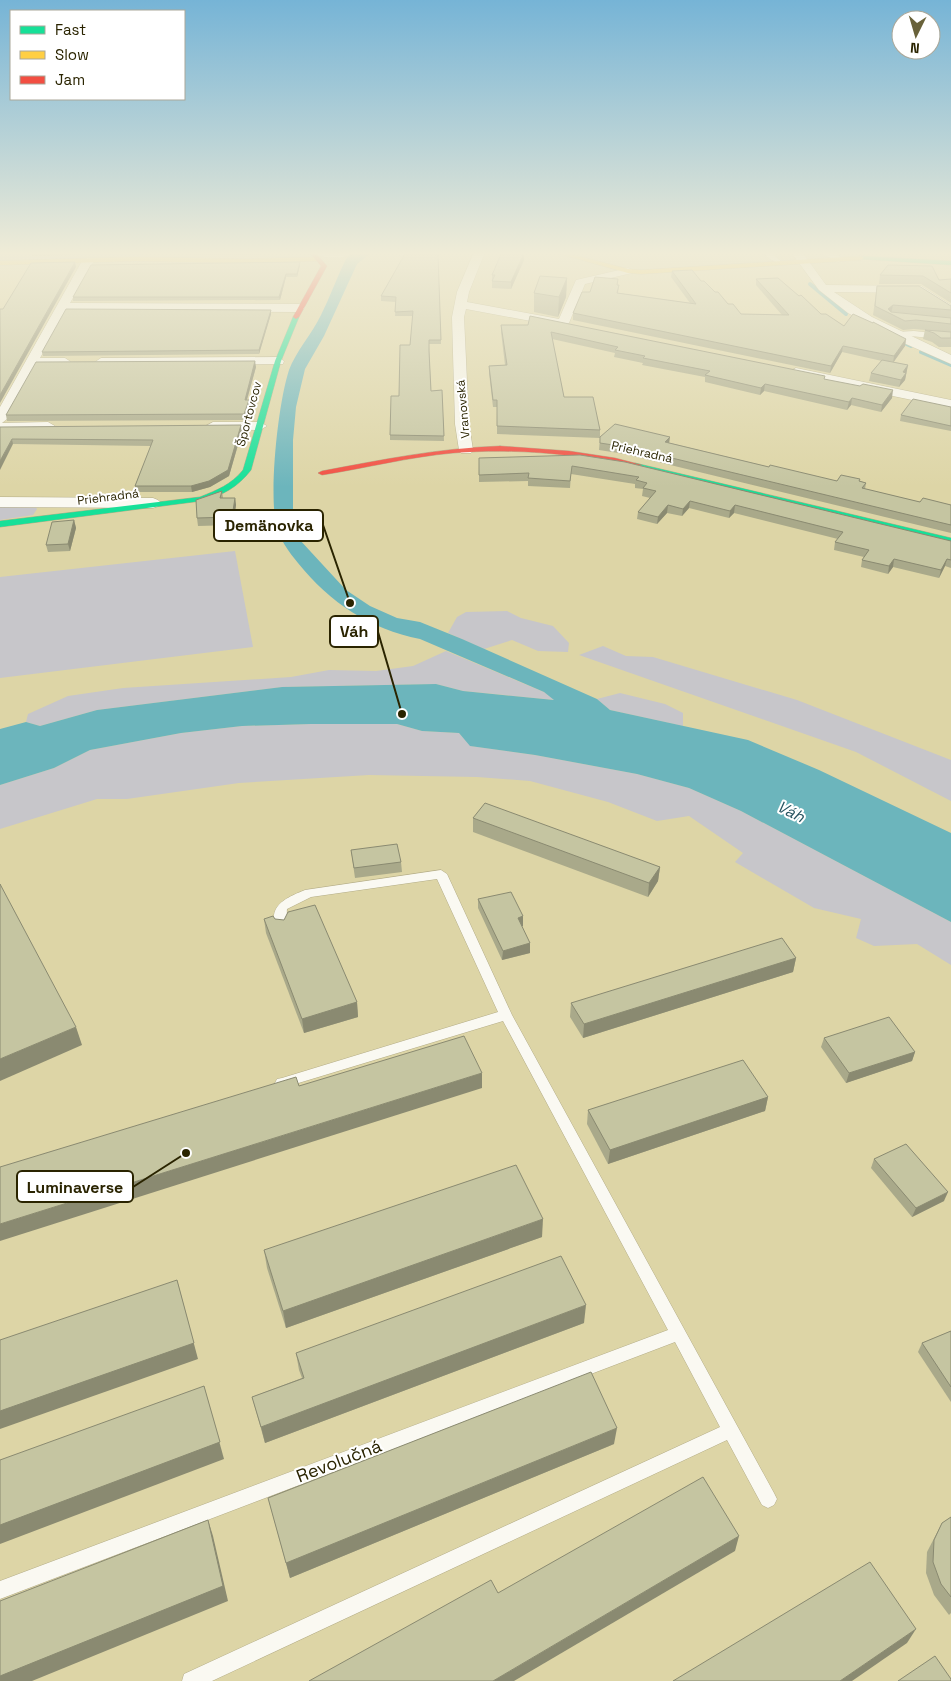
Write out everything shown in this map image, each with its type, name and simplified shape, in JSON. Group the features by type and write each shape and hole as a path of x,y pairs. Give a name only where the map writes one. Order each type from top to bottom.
{"street":[{"path":"0,419 49,330"},
{"name":"Športovcov","path":"218,494 237,483 248,470 278,361 290,330"},
{"name":"Vranovská","path":"458,330 462,424 466,450"},
{"path":"890,330 951,360"},
{"path":"32,362 278,361"},
{"path":"783,369 951,404"},
{"path":"0,426 58,426"},
{"path":"202,426 260,426"},
{"name":"Priehradná","path":"322,474 414,456 466,450 535,449 609,459 951,541"},
{"name":"Priehradná","path":"0,524 176,503 218,494"},
{"path":"0,502 176,503"}],"lane":[{"path":"897,334 914,333 951,337"},
{"path":"282,929 280,916 282,907 294,899 309,893 441,874 506,1015 768,1499"},
{"path":"267,1087 506,1015"},
{"name":"Revolučná","path":"0,1590 679,1333"},
{"path":"191,1681 731,1430"}],"shaded area":[{"path":"0,505 36,507 37,509 33,515 0,520"},
{"path":"235,551 253,647 0,678 0,577"},
{"path":"507,611 521,618 553,626 569,643 568,652 538,651 512,640 484,649 448,633 457,617 466,612"},
{"path":"603,646 626,656 653,657 797,700 951,760 951,801 856,752 579,655"},
{"path":"446,651 544,692 555,700 463,691 436,684 282,687 97,710 40,726 26,722 28,714 68,696 123,688 291,677 329,670 376,671 413,666"},
{"path":"620,693 665,704 683,713 683,726 610,710 597,699"},
{"path":"397,724 422,731 459,733 471,746 535,755 637,774 689,788 741,811 951,922 951,965 917,944 874,946 856,938 861,919 814,908 735,862 743,853 689,816 657,821 608,802 530,781 477,777 369,775 239,783 127,799 97,799 0,829 0,785 54,768 90,750 181,733 242,726"}],"water":[{"path":"313,330 327,330 305,369 296,407 293,440 293,517 299,539 346,590 370,606 397,618 420,622 462,639 597,699 610,710 748,740 819,770 951,833 951,922 741,811 689,788 637,774 535,755 470,746 459,733 422,731 397,724 242,726 181,733 90,750 54,768 0,785 0,729 26,722 40,726 97,710 282,687 436,684 463,691 554,700 544,692 420,639 384,629 368,621 337,602 310,577 291,554 279,535 276,524 274,469 278,425 285,385 292,363"}],"building":[{"path":"0,330 36,330 0,395"},
{"path":"54,330 265,330 259,350 42,352"},
{"path":"411,330 441,330 441,340 429,340 429,351 431,391 442,390 444,436 390,435 391,396 399,396 400,345 410,345"},
{"path":"502,330 601,330 825,376 824,379 893,390 882,405 852,398 849,402 765,384 761,388 705,375 710,371 643,358 645,356 615,350 618,347 551,332 564,397 593,397 600,430 497,426 497,400 493,400 489,366 507,365"},
{"path":"658,330 889,330 906,339 894,356 843,346 831,366"},
{"path":"926,330 951,332 951,338 941,338"},
{"path":"882,360 908,365 903,372 906,373 901,380 871,373"},
{"path":"255,361 245,400 249,400 244,414 6,415 36,362"},
{"path":"913,399 951,407 951,426 901,415"},
{"path":"615,424 670,437 665,442 837,481 841,475 860,479 859,481 866,483 862,488 920,502 923,498 951,505 951,525 626,447 600,443 600,437"},
{"path":"241,425 228,470 209,481 191,486 135,486 153,440 12,439 0,461 0,427"},
{"path":"580,455 625,462 951,541 951,560 947,559 941,570 894,559 889,566 862,560 869,550 835,542 843,532 735,505 730,511 690,501 683,509 668,505 658,517 638,512 656,491 643,488 647,483 636,480 639,477 572,466 570,481 528,478 529,473 479,475 479,458"},
{"path":"222,491 220,498 235,498 232,517 197,518 196,500"},
{"path":"74,520 68,544 46,545 52,522"},
{"path":"485,803 660,867 649,883 473,818"},
{"path":"397,844 401,862 354,868 351,850"},
{"path":"0,884 76,1027 0,1059"},
{"path":"511,892 523,916 518,918 530,943 503,951 478,899"},
{"path":"315,905 357,1002 302,1019 264,919 273,916 275,919 284,920 288,912"},
{"path":"782,938 796,958 584,1024 571,1003"},
{"path":"889,1017 915,1052 849,1073 824,1038"},
{"path":"464,1036 482,1073 0,1224 0,1167 296,1077 299,1086"},
{"path":"743,1060 768,1097 610,1150 588,1110"},
{"path":"906,1144 948,1192 916,1208 874,1159"},
{"path":"516,1165 543,1219 283,1311 264,1250"},
{"path":"561,1256 586,1305 261,1427 252,1397 304,1378 296,1353"},
{"path":"177,1280 194,1343 0,1411 0,1340"},
{"path":"951,1331 951,1387 922,1343"},
{"path":"591,1372 617,1428 286,1563 268,1498"},
{"path":"204,1386 220,1442 0,1525 0,1460"},
{"path":"703,1477 739,1536 493,1681 309,1681 491,1580 498,1593"},
{"path":"951,1517 951,1597 941,1584 933,1562 934,1540 942,1523"},
{"path":"208,1520 223,1586 0,1676 0,1601"},
{"path":"870,1562 916,1629 840,1681 673,1681"},
{"path":"935,1656 951,1681 898,1681"}],"waterway":[{"path":"900,341 911,346"},
{"path":"921,352 951,365"}],"traffic: fast":[{"path":"0,524 201,499 227,489 238,481 247,470 278,361 290,330"},
{"path":"638,465 951,541"}],"traffic: jam":[{"path":"322,473 404,458 476,449 546,450 638,465"}],"place":[{"name":"Demänovka","path":"350,603"},
{"name":"Váh","path":"402,714"},
{"name":"Luminaverse","path":"186,1153"}]}
